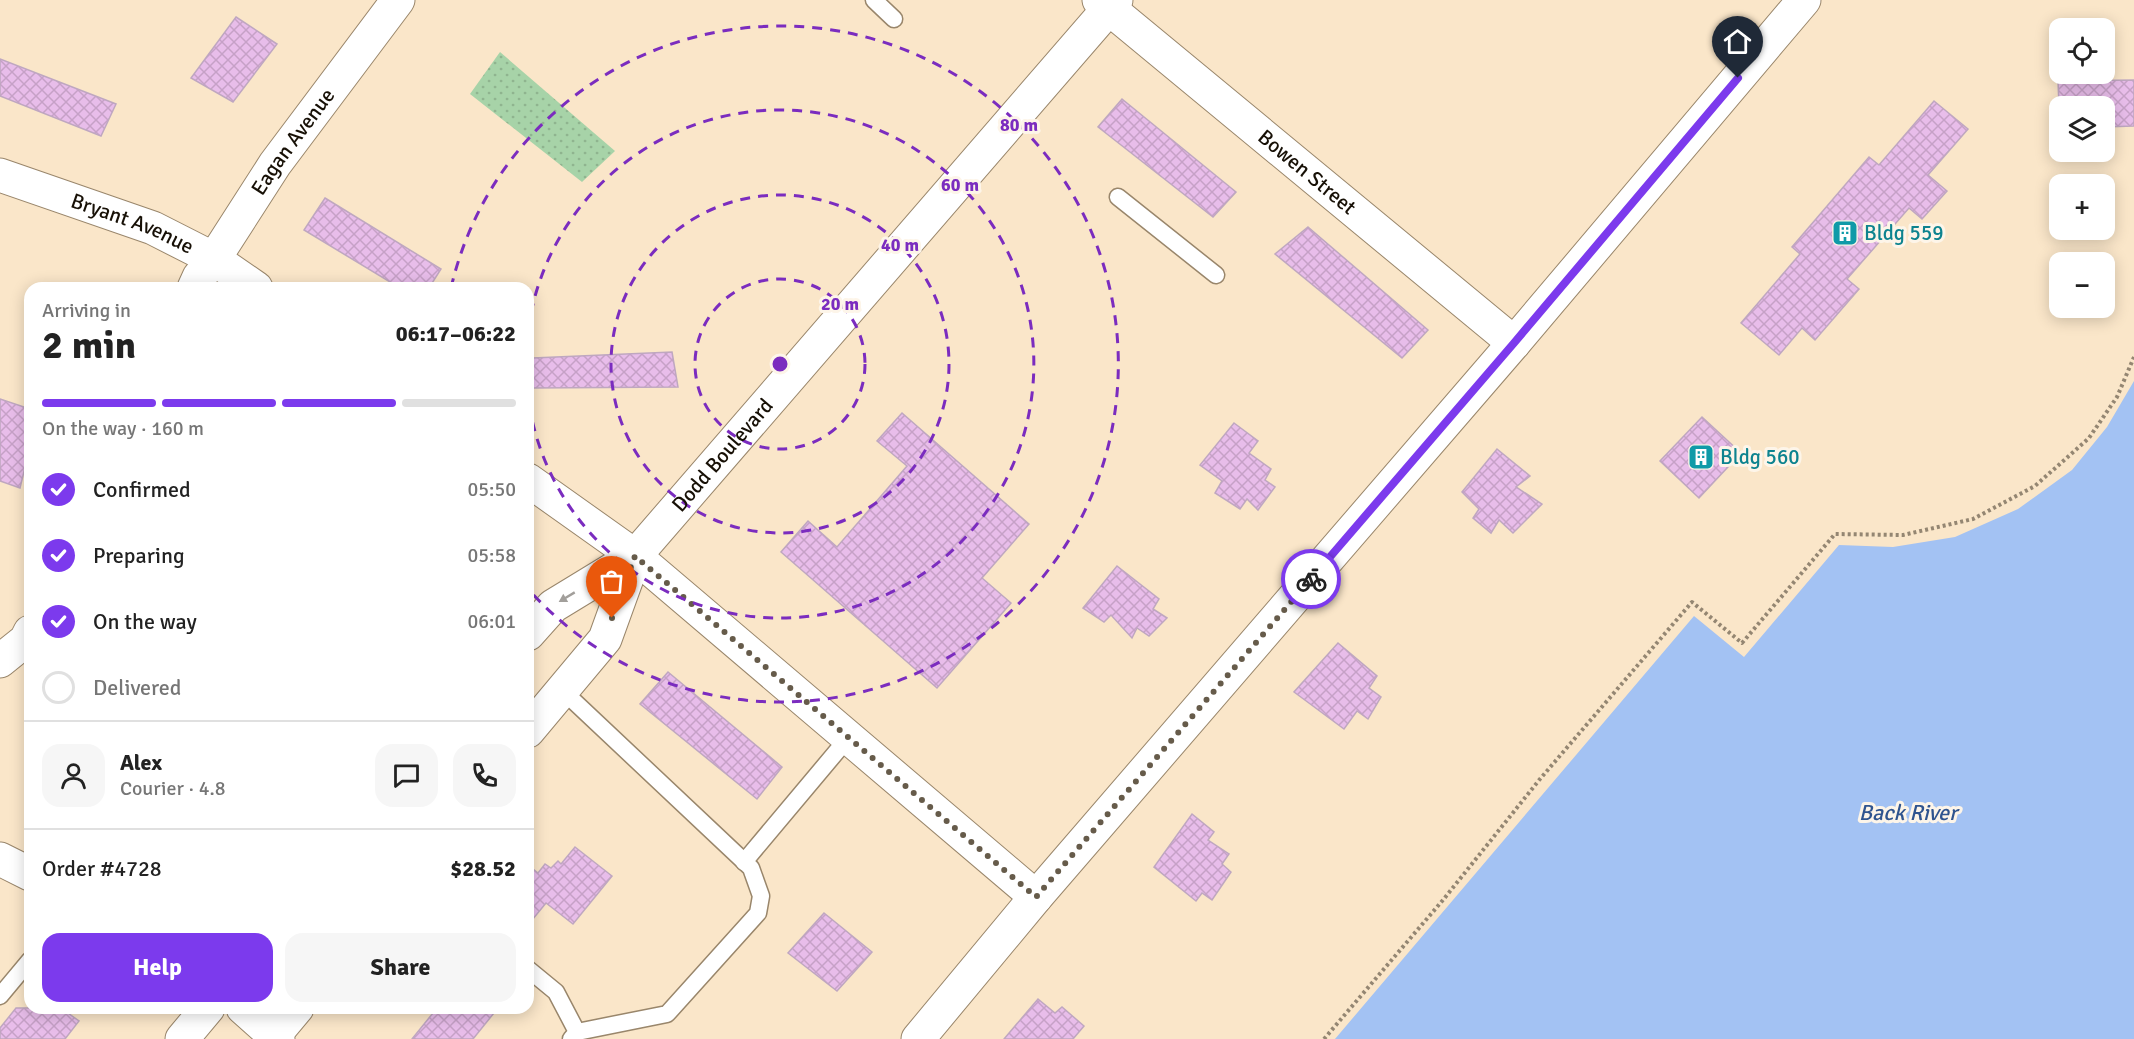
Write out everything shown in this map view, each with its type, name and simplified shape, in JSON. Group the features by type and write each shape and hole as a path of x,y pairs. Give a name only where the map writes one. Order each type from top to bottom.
{"street":[{"name":"Eagan Avenue","path":"197,282 275,164 398,0"},
{"path":"918,1039 1036,897 1514,343 1804,0"},
{"name":"Bowen Street","path":"1108,3 1514,343"},
{"name":"Dodd Boulevard","path":"534,627 553,606 635,556 1108,3"},
{"name":"Bryant Avenue","path":"0,175 153,228 214,259 247,282"},
{"path":"534,484 635,556 1036,897"},
{"name":"Dodd Boulevard","path":"534,724 605,639 635,556"},
{"path":"0,661 24,642"},
{"path":"0,860 24,871"},
{"path":"182,1039 203,1014"},
{"path":"249,1014 274,1038 292,1014"}],"lane":[{"path":"874,0 894,19"},
{"path":"1118,197 1216,275"},
{"path":"534,974 556,992 574,1035 667,1014 758,913 761,896 751,868 562,690"},
{"path":"744,862 848,738"},
{"path":"0,996 24,967"}],"path":[{"path":"1324,1039 1443,900 1540,779 1692,602 1742,643 1835,534 1903,535 1973,519 2035,486 2089,438 2117,397 2134,357"}],"green space":[{"path":"500,52 615,151 582,182 470,94"}],"water":[{"name":"Back River","path":"2134,381 2134,1039 1335,1039 1694,616 1744,657 1839,545 1893,547 1955,537 2018,509 2072,470 2107,427"}],"building":[{"path":"236,17 277,44 233,102 191,78"},
{"path":"0,59 116,104 101,136 0,96"},
{"path":"2115,80 2134,80 2134,126 2115,127 2115,96 2059,96 2058,84 2115,84"},
{"path":"1122,99 1236,192 1213,217 1098,127"},
{"name":"Bldg 559","path":"1934,101 1968,129 1928,175 1947,191 1922,219 1909,208 1847,279 1859,289 1815,340 1802,328 1779,355 1741,323 1800,254 1792,247 1869,157 1879,165"},
{"path":"325,198 441,269 433,282 390,282 304,230"},
{"path":"1308,227 1428,330 1402,358 1275,254"},
{"path":"672,352 678,387 534,388 534,358"},
{"path":"0,399 24,407 24,472 20,488 0,481"},
{"path":"902,413 1029,524 982,578 1011,603 937,688 781,552 808,521 837,547 907,466 877,441"},
{"name":"Bldg 560","path":"1702,417 1741,453 1699,498 1660,461"},
{"path":"1234,423 1258,441 1249,453 1271,469 1265,480 1275,487 1258,510 1247,499 1240,509 1215,493 1222,481 1200,465"},
{"path":"1497,449 1530,476 1516,487 1542,504 1513,533 1499,520 1491,533 1473,518 1479,509 1462,492"},
{"path":"1117,566 1159,599 1153,609 1167,618 1149,636 1137,628 1132,638 1111,615 1104,622 1083,608"},
{"path":"1338,643 1377,676 1369,688 1381,697 1368,719 1357,711 1344,729 1294,692"},
{"path":"668,672 782,767 757,799 640,704"},
{"path":"1192,814 1214,832 1208,840 1229,854 1222,864 1231,872 1212,900 1202,893 1196,901 1154,867"},
{"path":"575,847 612,876 573,924 546,903 534,918 534,870 538,873 545,864 551,868 558,861 561,864"},
{"path":"824,913 872,952 837,991 788,953"},
{"path":"1038,999 1055,1013 1062,1007 1084,1026 1073,1039 1004,1039"},
{"path":"16,1008 24,1008 24,1014 69,1014 79,1021 65,1039 0,1039 0,1028"},
{"path":"432,1014 493,1014 473,1039 412,1039"}],"way so far":[{"path":"612,618 635,556 1036,897 1311,579"}],"place":[{"name":"Bldg 559","path":"1845,233"},
{"name":"Bldg 560","path":"1701,457"}],"route":[{"path":"1311,579 1738,78"}]}
